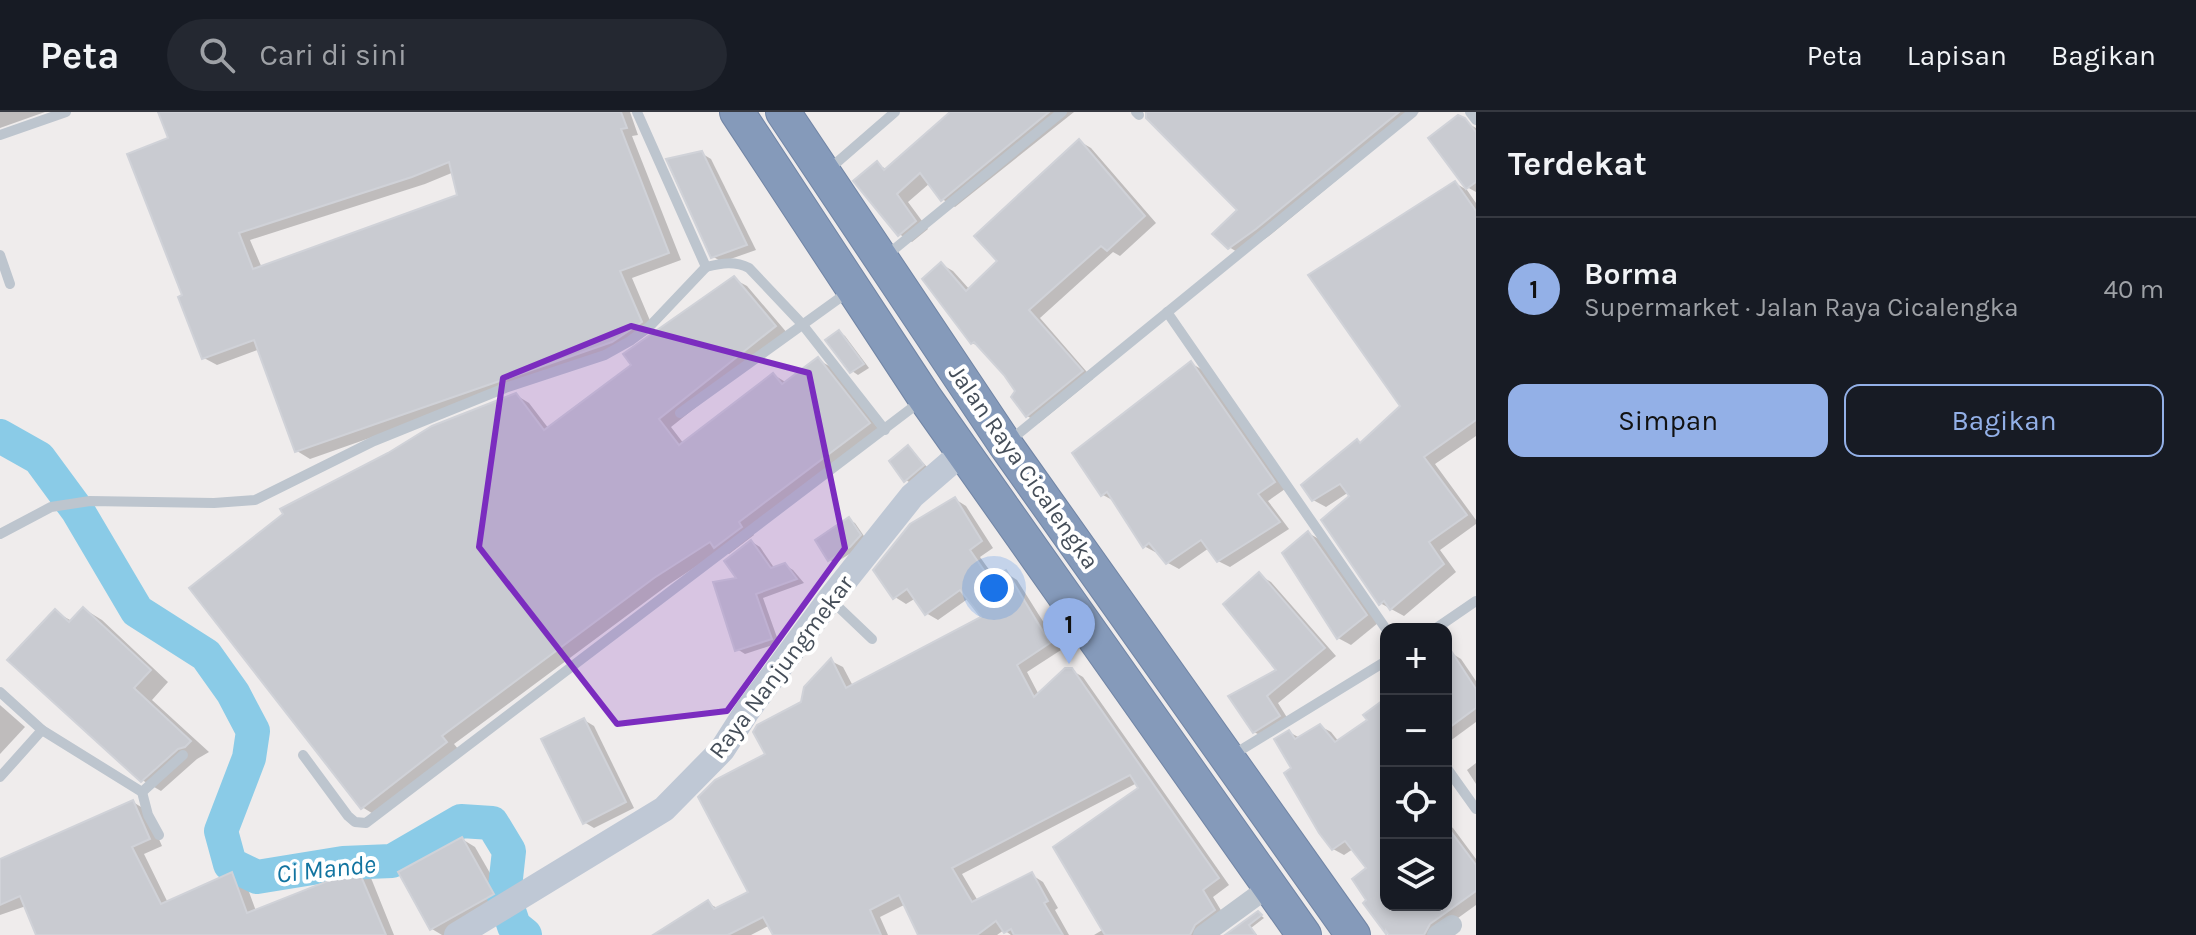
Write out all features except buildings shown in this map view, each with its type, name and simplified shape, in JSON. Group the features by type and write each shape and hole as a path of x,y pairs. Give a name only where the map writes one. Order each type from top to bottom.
{"highway":[{"name":"Jalan Raya Cicalengka","path":"737,112 925,398 1270,886 1300,934"},
{"name":"Jalan Raya Cicalengka","path":"783,112 1005,444 1353,935"}],"street":[{"name":"Raya Nanjungmekar","path":"457,935 664,809 722,750 830,599 912,496 963,452"},
{"path":"1203,935 1270,886"}],"lane":[{"path":"0,135 66,112"},
{"path":"637,112 706,267"},
{"path":"824,174 895,112"},
{"path":"882,259 1062,112"},
{"path":"1005,444 1413,112"},
{"path":"1470,112 1476,120"},
{"path":"0,255 10,284"},
{"path":"0,534 51,507 90,501 214,503 255,500 374,441 505,388 605,355 650,326 706,267 740,263 749,268 802,324 885,430"},
{"path":"680,413 852,289"},
{"path":"1167,312 1382,623"},
{"path":"303,755 348,816 355,822 366,823 925,398"},
{"path":"830,599 872,639"},
{"path":"1444,623 1476,601"},
{"path":"1229,757 1380,665"},
{"path":"0,692 42,730 142,792 148,815 159,835"},
{"path":"0,777 42,730"},
{"path":"142,792 183,755"},
{"path":"1452,775 1476,809"}],"highlighted area":[{"path":"631,326 809,373 845,548 727,711 617,724 479,547 503,378"}],"waterway":[{"name":"Ci Mande","path":"0,436 39,458 78,511 137,611 206,655 233,693 253,731 249,758 221,831 230,864 257,877 343,863 392,861 461,821 492,823 509,851 504,896 514,926 525,935"}],"place":[{"name":"Borma","path":"1069,664"}]}
